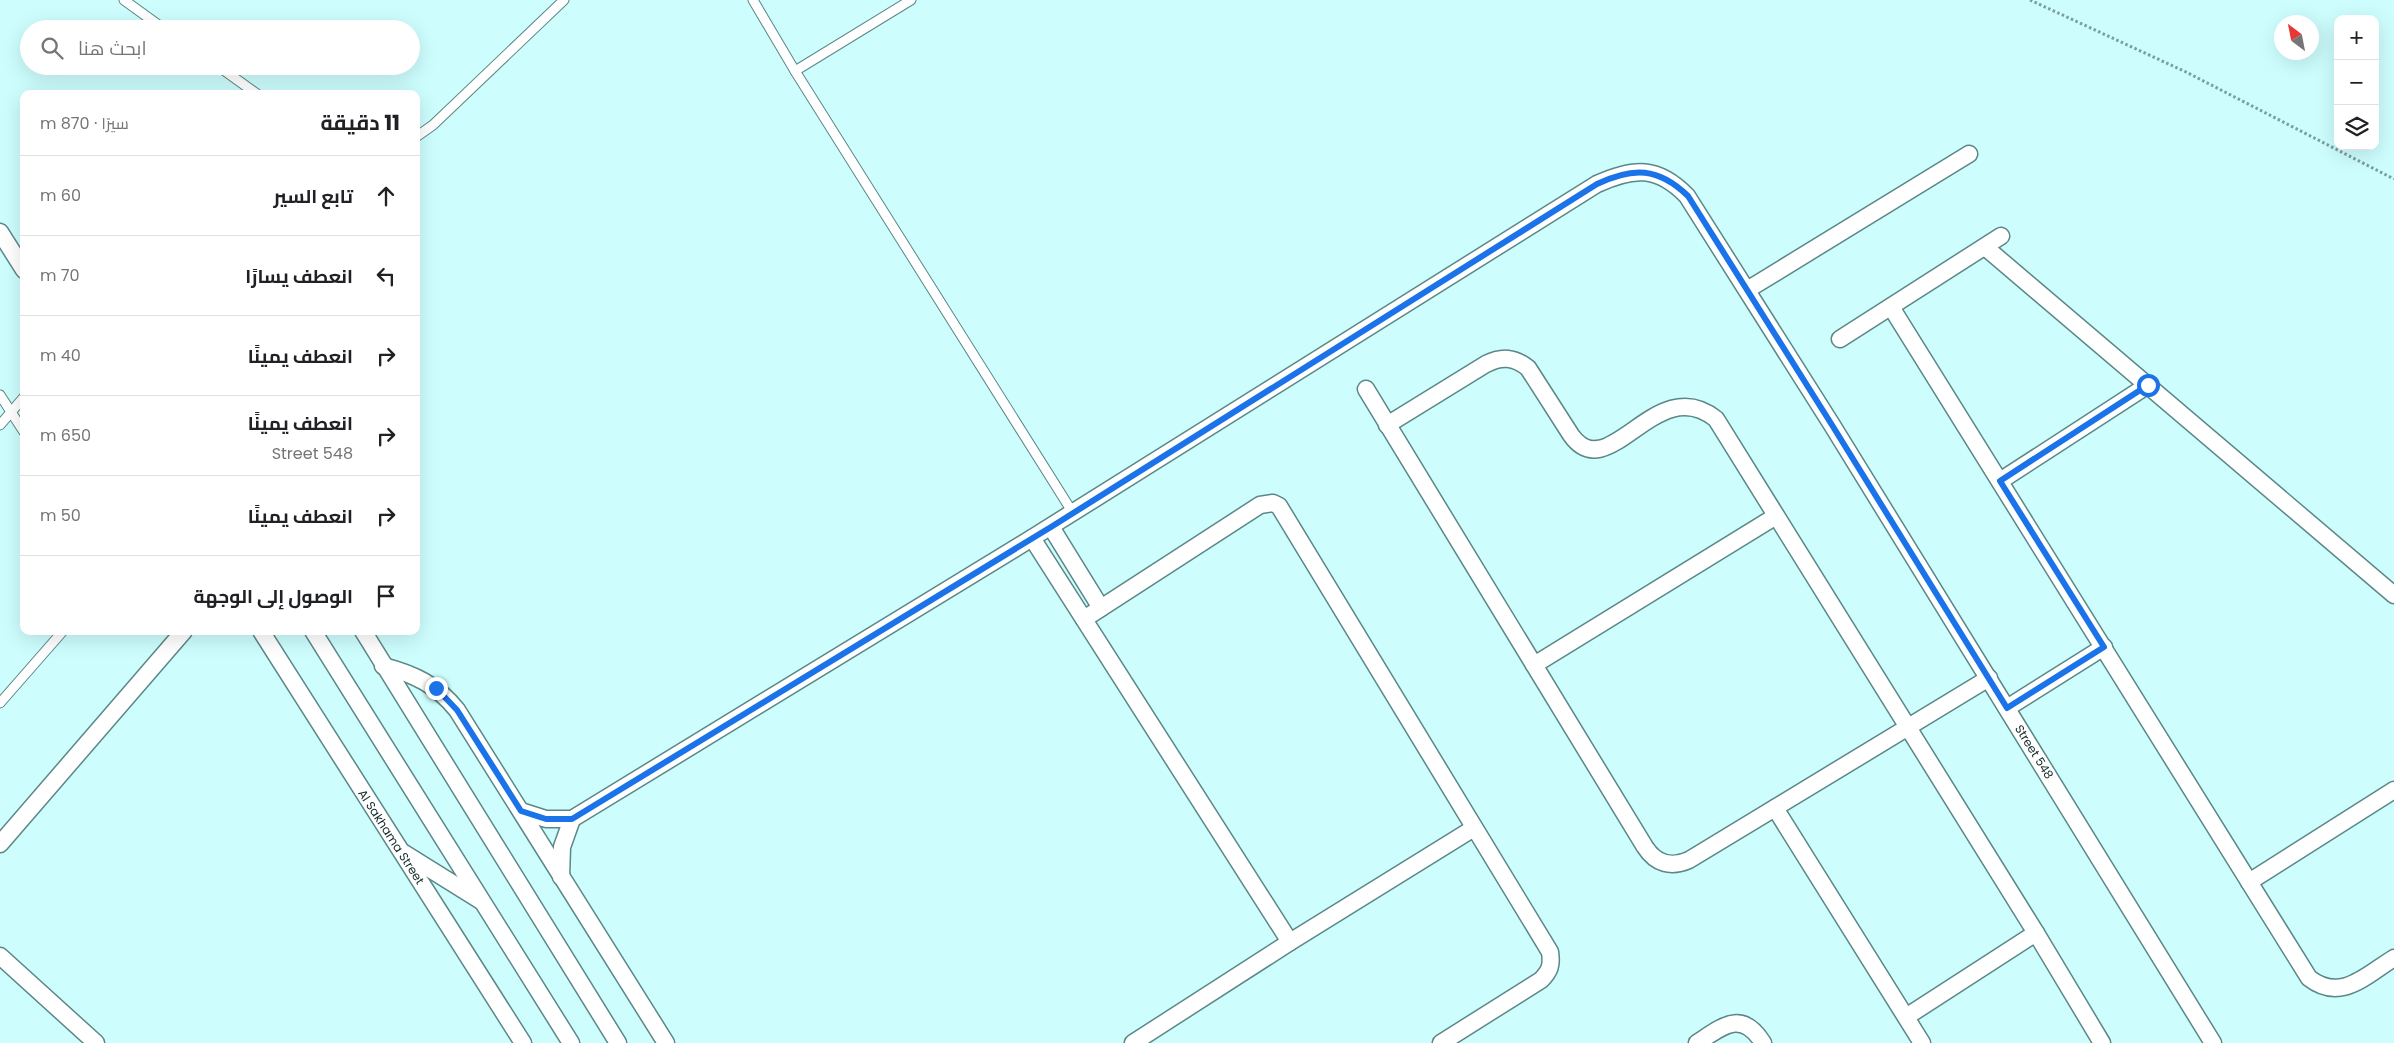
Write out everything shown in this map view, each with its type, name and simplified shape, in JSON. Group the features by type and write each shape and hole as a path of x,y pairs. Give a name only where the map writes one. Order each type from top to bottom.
{"street":[{"path":"1747,290 1969,154"},
{"name":"Street 548","path":"572,819 1051,527 1589,189 1615,175 1635,172 1654,174 1673,182 1688,196 1989,678 2213,1043"},
{"path":"0,232 20,264"},
{"path":"1840,339 2001,236"},
{"path":"1985,247 2394,595"},
{"path":"1891,307 2309,978 2317,985 2327,989 2348,986 2394,958"},
{"path":"1387,425 1491,361 1508,358 1520,361 1528,368 1571,435 1584,448 1603,449 1670,408 1695,406 1706,411 1716,419 2036,933 2102,1043"},
{"path":"2000,481 2148,385"},
{"path":"1366,389 1651,856 1659,862 1669,865 1680,864 1689,860 1989,678"},
{"path":"1084,619 1260,505 1273,503 1279,506 1550,952 1552,963 1548,973 1542,980 1441,1043"},
{"path":"1534,665 1776,516"},
{"path":"1051,527 1101,608"},
{"path":"1032,538 1290,942"},
{"path":"3,834 180,635"},
{"name":"Al Sakhama Street","path":"263,635 523,1043"},
{"path":"316,635 571,1043"},
{"path":"365,635 618,1043"},
{"path":"2007,708 2104,647"},
{"path":"383,666 422,679 449,700 521,811 666,1043"},
{"path":"2249,882 2394,790"},
{"path":"1774,808 1922,1043"},
{"path":"521,811 546,819 572,819 562,847 561,877"},
{"path":"1133,1043 1290,942 1474,828"},
{"path":"400,851 485,904"},
{"path":"1906,1017 2036,933"},
{"path":"0,956 96,1043"},
{"path":"1697,1043 1729,1024 1737,1023 1751,1028 1762,1043"}],"lane":[{"path":"124,0 152,20"},
{"path":"420,134 433,125 564,0"},
{"path":"753,0 795,72 1072,513"},
{"path":"795,72 911,0"},
{"path":"231,75 251,90"},
{"path":"0,395 20,426"},
{"path":"0,425 20,402"},
{"path":"0,704 59,635"}],"path":[{"path":"2030,0 2186,72 2394,179"}],"route":[{"path":"436,688 457,710 521,811 546,819 572,819 1032,538 1597,184 1615,175 1635,172 1654,174 1673,182 1688,196 2007,708 2104,647 2000,481 2148,385"}]}
